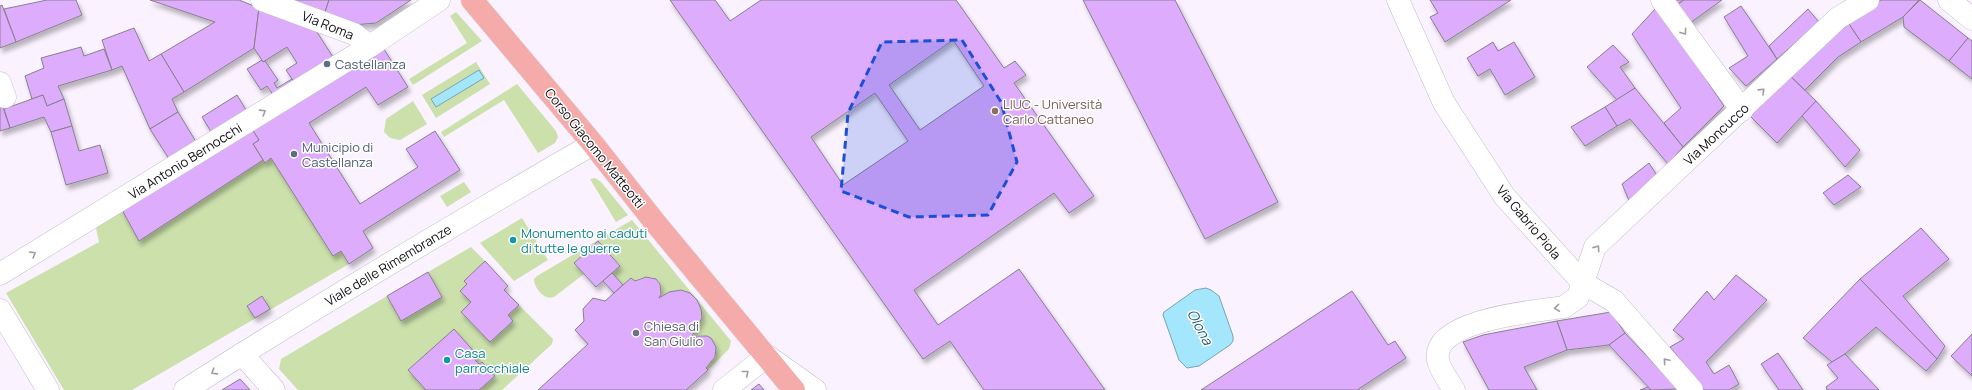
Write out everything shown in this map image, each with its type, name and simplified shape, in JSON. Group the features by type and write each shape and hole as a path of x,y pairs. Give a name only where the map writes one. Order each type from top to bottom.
{"main road":[{"name":"Corso Giacomo Matteotti","path":"472,0 593,144 658,226 794,390"}],"street":[{"name":"Via Roma","path":"262,0 354,34 370,46"},
{"name":"Via Antonio Bernocchi","path":"0,274 370,46 439,0"},
{"name":"Via Gabrio Piola","path":"1398,0 1444,104 1505,197 1582,283 1614,301 1692,390"},
{"path":"1662,0 1742,110"},
{"name":"Via Moncucco","path":"1454,390 1438,360 1439,351 1448,338 1456,332 1484,320 1564,307 1578,297 1595,247 1838,18 1868,0"},
{"path":"1950,0 1972,19"},
{"name":"Viale delle Rimembranze","path":"185,390 494,201 593,144"},
{"path":"0,310 48,390"},
{"path":"242,354 274,390"},
{"path":"724,390 767,356 815,390"}],"highlighted area":[{"path":"962,40 1001,102 1017,162 988,215 909,217 841,191 848,113 882,42"}],"green space":[{"path":"456,12 482,41 413,85 409,79 467,43 450,16"},
{"path":"476,62 490,84 436,118 422,95"},
{"path":"517,84 556,131 558,137 555,143 538,153 504,100 444,137 441,132"},
{"path":"413,101 427,124 400,140 390,138 384,132 386,119"},
{"path":"271,158 333,256 341,251 349,264 132,390 64,390 6,293 99,242 96,228 121,208 139,241 263,160 265,162"},
{"path":"595,178 601,182 628,215 616,222 590,179"},
{"path":"464,182 471,192 447,207 440,196"},
{"path":"522,218 548,260 514,281 480,243"},
{"path":"632,220 696,298 689,293 680,291 670,292 659,298 661,286 656,279 651,277 640,278 635,281 631,278 623,285 612,273 620,265 598,241 574,263 584,274 554,297 547,297 541,293 534,283 534,279"},
{"path":"471,247 485,261 464,281 467,284 460,291 471,302 461,312 490,342 513,321 508,315 519,305 553,339 552,344 502,390 298,390 279,369 281,359 387,296 401,321 442,297 428,272"},
{"path":"696,299 731,341 729,349 708,370 706,368 715,357 716,347 712,340 707,336 692,336 699,325 701,315 700,306"}],"water":[{"path":"479,70 484,78 436,107 431,99"},
{"name":"Olona","path":"1206,288 1219,296 1233,336 1233,341 1230,345 1199,366 1187,368 1179,360 1163,315 1164,312 1195,290"}],"building":[{"path":"47,0 76,0 82,15 16,42 4,9"},
{"path":"150,0 239,0 259,8 254,48 184,92 161,54 215,22"},
{"path":"282,0 329,0 324,15"},
{"path":"329,0 411,0 376,23 353,25 324,15"},
{"path":"670,0 715,0 730,21 761,0 956,0 1004,68 1015,61 1026,75 1014,83 1094,196 1069,213 1054,193 914,290 938,325 1019,269 1105,390 984,390 950,341 923,359","holes":["953,40 984,86 920,130 889,85","875,93 908,141 843,185 811,137"]},
{"path":"1083,0 1175,0 1278,202 1205,239"},
{"path":"1430,0 1511,0 1445,42 1430,17 1438,13"},
{"path":"1671,0 1684,0 1675,6"},
{"path":"1684,0 1722,0 1690,23 1675,6"},
{"path":"1881,0 1919,0 1903,17 1861,42 1849,24"},
{"path":"1920,0 1968,38 1949,61 1904,27 1903,17"},
{"path":"2,5 16,42 0,48 0,6"},
{"path":"1741,6 1777,59 1746,86 1729,68 1748,56 1724,17"},
{"path":"1657,7 1724,106 1683,147 1664,123 1681,108 1632,34"},
{"path":"259,8 313,26 335,60 296,85 286,70 297,63 287,47 263,62 254,48"},
{"path":"1808,9 1819,22 1777,59 1769,46"},
{"path":"1849,24 1861,42 1838,57 1805,90 1790,76 1828,39"},
{"path":"134,28 149,61 161,54 184,92 172,99 178,112 150,129 122,66 112,70 102,40"},
{"path":"1968,38 1972,41 1972,79 1949,61"},
{"path":"1493,42 1498,51 1514,42 1535,77 1505,95 1490,69 1478,76 1467,58"},
{"path":"1613,45 1629,62 1620,67 1635,88 1617,100 1587,67"},
{"name":"Municipio di Castellanza","path":"382,46 408,87 378,105 366,87 309,123 360,204 418,167 406,149 435,131 460,170 363,231 373,248 349,264 341,251 333,256 271,158 265,163 253,144 259,140 251,128"},
{"path":"81,47 84,56 104,49 112,70 58,86 64,99 47,106 43,95 32,99 25,76 44,68 41,58"},
{"path":"262,60 263,62 265,61 278,80 274,83 277,88 292,79 296,85 276,99 267,86 261,90 247,69"},
{"path":"1790,76 1816,101 1777,143 1750,116"},
{"path":"1635,88 1683,147 1668,164 1630,119 1617,126 1605,107"},
{"path":"43,95 47,106 64,99 72,126 51,132 44,117 10,128 4,109"},
{"path":"237,95 248,113 213,135 202,117"},
{"path":"0,99 10,128 0,131"},
{"path":"1816,101 1860,150 1845,167 1802,116"},
{"path":"1605,107 1617,126 1585,146 1571,127"},
{"path":"178,112 198,145 171,162 150,129"},
{"path":"72,126 79,151 100,145 108,173 66,185 51,132"},
{"path":"252,129 259,140 253,144 263,160 139,241 121,208"},
{"path":"1649,163 1658,177 1630,203 1622,184"},
{"path":"1848,175 1861,187 1834,205 1823,193"},
{"path":"1921,228 1949,259 1903,296 1945,346 1937,359 1860,279"},
{"path":"598,241 620,266 596,287 574,263"},
{"path":"485,261 508,286 504,290 519,305 508,315 513,321 490,342 461,312 471,302 460,291 467,284 464,281"},
{"path":"428,272 442,297 401,321 387,296"},
{"path":"612,273 623,285 614,293 603,281"},
{"path":"1736,275 1767,300 1706,362 1714,374 1729,365 1739,384 1729,390 1704,390 1670,347 1684,339 1673,330 1707,291 1714,300"},
{"name":"Chiesa di San Giulio","path":"646,277 656,279 660,284 661,294 659,298 669,292 681,290 690,293 697,300 701,309 702,318 692,336 707,336 711,338 716,347 715,357 706,368 708,370 686,390 538,390 588,344 575,330 584,321 583,309 593,298 605,301 631,278 635,281"},
{"path":"1860,279 1937,359 1926,371 1876,327 1845,354 1832,362 1803,338"},
{"path":"1352,291 1388,345 1395,341 1406,358 1357,390 1201,390"},
{"path":"262,296 270,309 255,318 247,306"},
{"path":"1611,312 1625,333 1609,345 1567,350 1557,321"},
{"path":"1557,321 1567,350 1524,367 1537,390 1489,390 1463,342 1483,335"},
{"name":"Casa parrocchiale","path":"454,329 478,356 474,359 479,364 482,362 495,376 479,390 426,390 408,370"},
{"path":"1625,333 1678,389 1651,390 1609,345"},
{"path":"1972,334 1972,376 1951,356"},
{"path":"1778,353 1803,390 1779,390 1761,364"},
{"path":"1845,354 1879,390 1827,390 1826,387 1838,378 1827,365"},
{"path":"240,379 250,390 222,390"},
{"path":"759,384 764,390 751,390"},
{"path":"1648,387 1651,390 1640,390"}],"place":[{"name":"Castellanza","path":"327,64"},
{"name":"LIUC - Università Carlo Cattaneo","path":"995,111"},
{"name":"Municipio di Castellanza","path":"294,154"},
{"name":"Monumento ai caduti di tutte le guerre","path":"513,240"},
{"name":"Chiesa di San Giulio","path":"636,333"},
{"name":"Casa parrocchiale","path":"447,360"}]}
